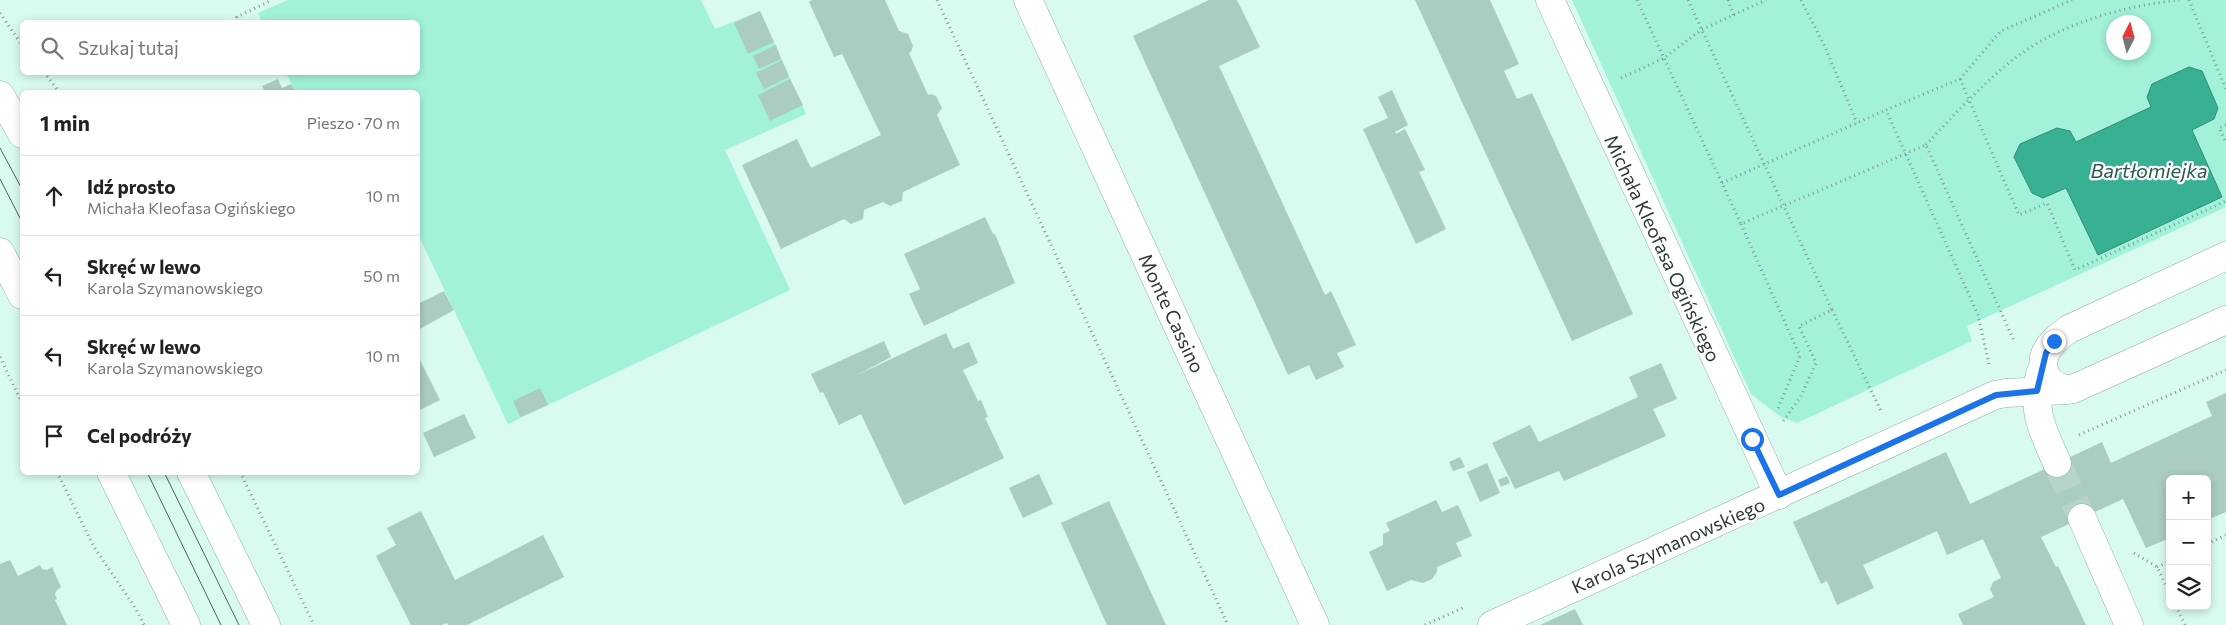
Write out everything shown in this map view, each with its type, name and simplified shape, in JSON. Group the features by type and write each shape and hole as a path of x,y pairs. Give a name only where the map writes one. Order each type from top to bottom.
{"street":[{"name":"Monte Cassino","path":"1028,0 1316,625"},
{"name":"Michała Kleofasa Ogińskiego","path":"1550,0 1779,495"},
{"path":"0,95 20,130"},
{"path":"0,252 20,291"},
{"path":"2057,463 2036,409 2037,391 2044,358 2054,341 2075,325 2226,256"},
{"name":"Karola Szymanowskiego","path":"1492,625 2001,393 2067,390 2086,384 2226,320"},
{"path":"2044,358 2045,373 2050,382 2057,388 2067,390"},
{"path":"112,475 186,625"},
{"path":"191,475 266,625"},
{"path":"2082,518 2129,625"}],"path":[{"path":"239,20 237,17 272,0"},
{"path":"938,0 1228,625"},
{"path":"1637,0 1800,356 1775,417"},
{"path":"1688,0 1895,441"},
{"path":"1728,0 1734,16"},
{"path":"1591,92 1664,58 1701,30 1766,0"},
{"path":"1801,0 1820,38 1857,123"},
{"path":"1722,183 1764,163 1960,79 2001,31 2072,0"},
{"path":"1741,224 1926,145 2005,66 2034,46 2070,27 2114,12 2179,0"},
{"path":"2188,0 2226,89"},
{"path":"0,13 20,42"},
{"path":"46,75 58,90"},
{"path":"1960,79 2019,214 2047,203 2075,270 2226,200"},
{"path":"1886,110 1978,315 1988,363"},
{"path":"2226,125 2219,128 2226,143"},
{"path":"1926,145 2004,315"},
{"path":"1778,428 1800,398 1816,363 1799,326 1832,310"},
{"path":"0,357 20,399"},
{"path":"2071,439 2226,370"},
{"path":"58,475 94,547 136,609 144,625"},
{"path":"241,475 314,625"},
{"path":"2211,542 2226,535"},
{"path":"2156,566 2166,562"},
{"path":"1424,625 1469,605"},
{"path":"2178,610 2185,625"}],"shaded area":[{"path":"288,0 701,0 715,29 760,11 806,114 725,150 790,290 508,424 420,238 420,90 294,90 287,75 420,75 420,20 261,20 258,13"},
{"path":"1572,0 2226,0 2226,207 1967,326 1972,341 1797,423 1781,417 1751,394"}],"water":[{"name":"Bartłomiejka","path":"2189,67 2202,71 2218,108 2214,119 2192,130 2222,197 2098,255 2066,188 2043,198 2032,193 2014,157 2020,144 2057,128 2070,131 2076,142 2151,107 2147,97 2152,84"}],"building":[{"path":"812,0 885,0 899,31 908,34 913,46 909,53 928,95 936,96 942,108 937,115 960,165 903,192 902,201 890,206 883,202 864,210 863,219 851,224 844,219 781,249 742,165 797,139 811,168 881,135 842,54 834,57 809,2"},
{"path":"1209,0 1237,0 1260,47 1219,66 1325,295 1331,291 1356,345 1337,353 1344,367 1316,380 1309,365 1288,375 1133,36"},
{"path":"1415,0 1490,0 1519,64 1504,71 1517,99 1532,93 1633,314 1572,341"},
{"path":"760,11 774,42 748,54 734,23"},
{"path":"776,45 781,59 759,69 753,56"},
{"path":"782,60 789,77 764,89 756,73"},
{"path":"278,79 282,88 291,84 294,90 264,90 262,86"},
{"path":"790,79 803,105 770,121 758,95"},
{"path":"1392,90 1408,125 1395,132 1396,134 1405,129 1425,170 1419,172 1446,229 1416,244 1363,129 1388,118 1378,97"},
{"path":"985,217 993,234 995,234 1015,283 924,326 909,294 920,289 904,254"},
{"path":"444,291 454,310 420,329 420,303"},
{"path":"946,333 953,349 969,342 978,363 963,370 978,401 981,400 988,417 985,418 1004,458 904,505 861,414 839,425 823,392 820,393 811,374 884,341 891,357 855,376"},
{"path":"420,360 440,400 420,410"},
{"path":"1661,363 1677,399 1653,409 1666,436 1564,481 1559,471 1515,489 1492,443 1530,425 1539,442 1638,397 1629,377"},
{"path":"540,388 548,405 520,417 513,401"},
{"path":"2226,393 2226,512 2211,518 2211,475 2166,475 2166,540 2146,548 2123,499 2041,537 2056,567 2058,566 2086,625 1963,625 1958,614 1994,597 1990,589 1993,582 2001,578 1983,539 1947,555 1937,531 1863,565 1874,588 1837,605 1827,581 1821,584 1793,522 1946,452 1970,504 2102,442 2111,463 2212,416 2206,402"},
{"path":"464,414 476,438 434,457 423,433"},
{"path":"1460,457 1465,467 1453,471 1449,462"},
{"path":"1487,463 1500,493 1480,502 1467,472"},
{"path":"1039,474 1053,504 1023,518 1009,488"},
{"path":"1507,476 1510,483 1501,487 1498,480"},
{"path":"1436,500 1442,512 1458,505 1472,536 1456,543 1462,556 1437,567 1437,572 1432,579 1423,583 1411,580 1387,591 1369,552 1383,545 1383,534 1390,531 1386,523"},
{"path":"1109,501 1166,625 1107,625 1061,523"},
{"path":"421,511 455,580 543,535 564,577 467,625 448,625 447,623 442,625 411,625 376,556 396,545 387,528"},
{"path":"10,560 18,576 40,565 42,569 47,570 52,567 61,587 55,594 57,599 55,600 67,625 0,625 0,564"},
{"path":"1575,609 1583,625 1540,625"}],"tunnel":[{"path":"2057,463 2082,518"}],"tram line":[{"path":"0,148 20,185"},
{"path":"0,179 20,218"},
{"path":"148,475 221,625"},
{"path":"165,475 239,625"}],"route":[{"path":"1752,439 1779,495 1996,395 2001,393 2037,391 2046,353 2054,341"}]}
